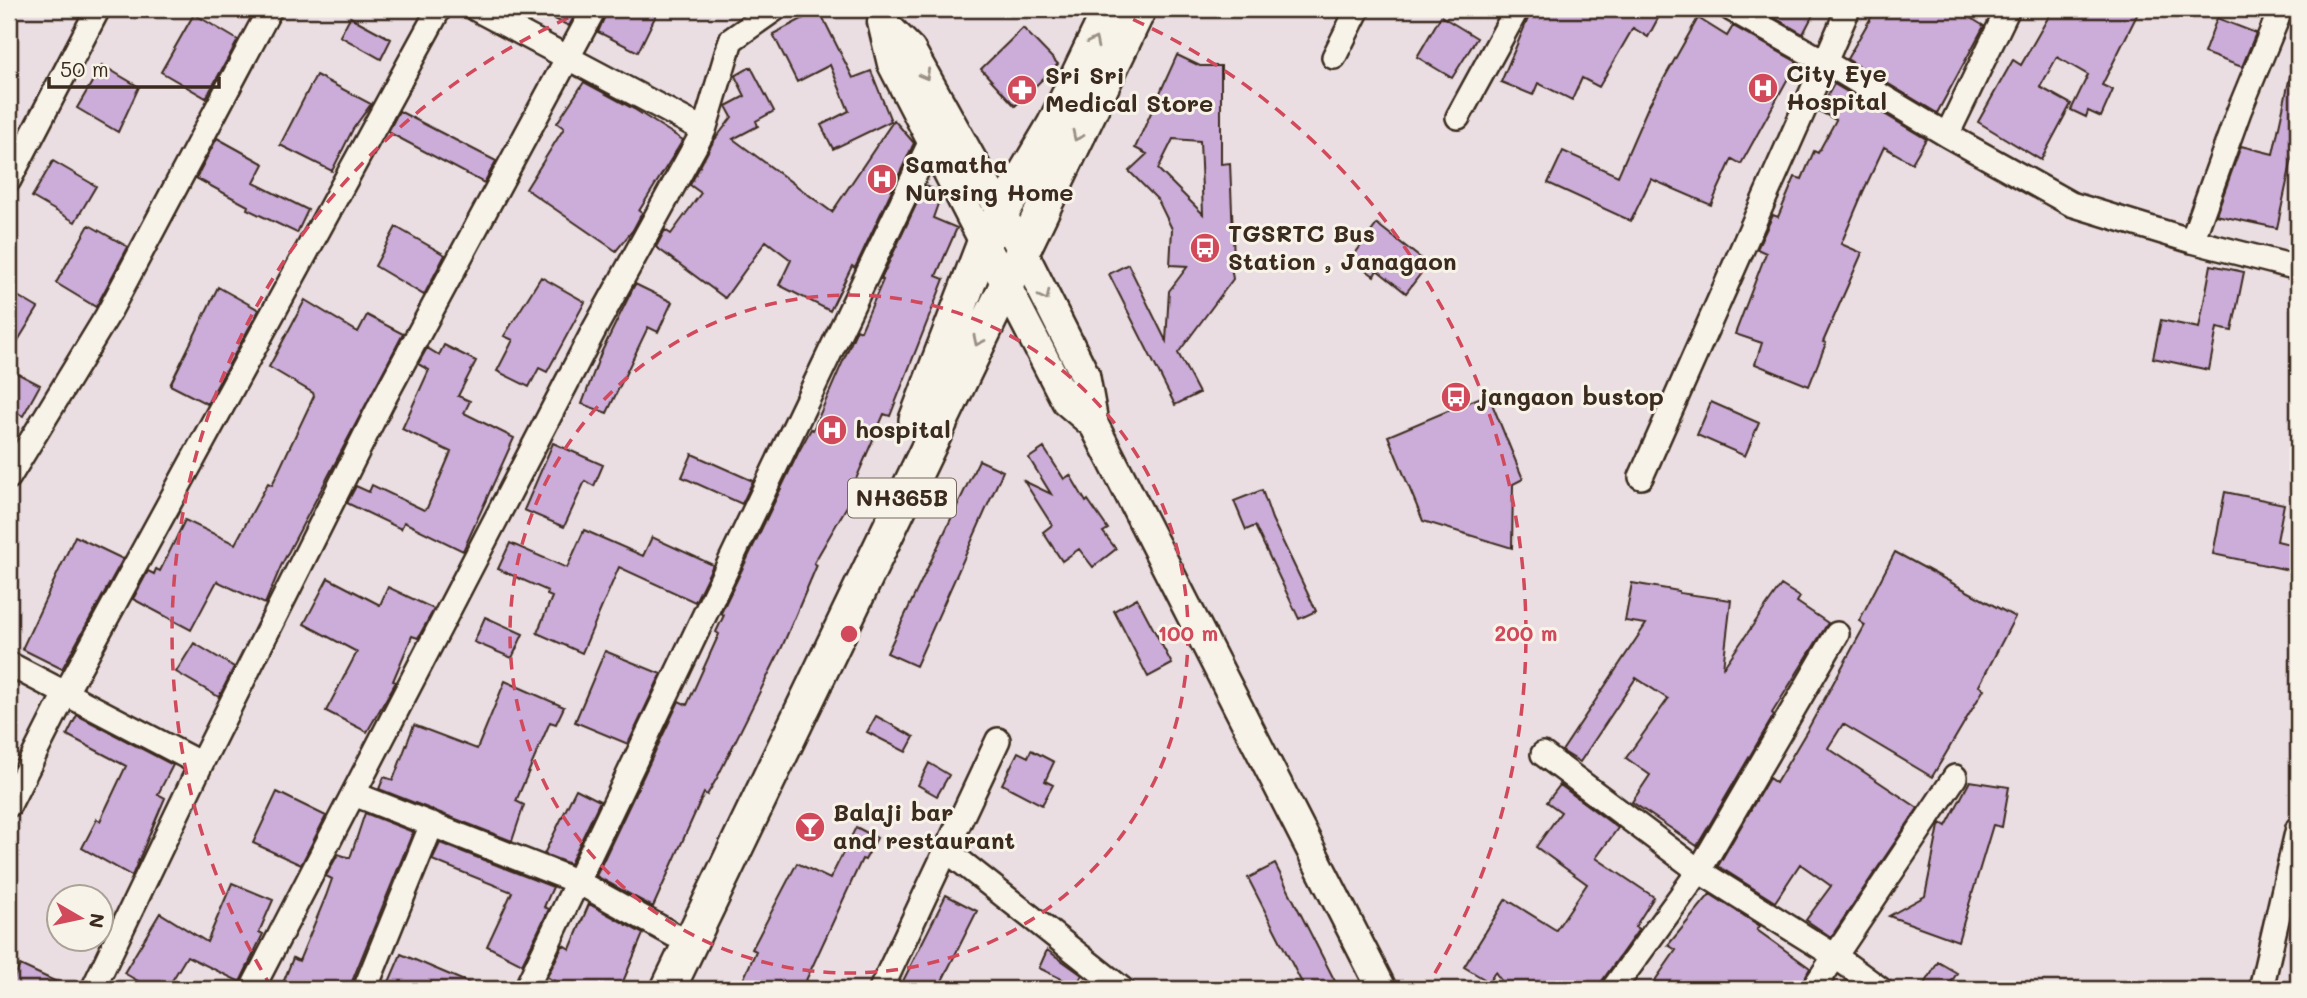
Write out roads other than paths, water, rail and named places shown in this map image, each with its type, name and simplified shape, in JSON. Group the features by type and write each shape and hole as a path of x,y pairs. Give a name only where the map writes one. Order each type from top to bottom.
{"highway":[{"name":"NH365B","path":"648,989 930,389 984,243 1054,125 1110,9"},
{"name":"NH365B","path":"668,989 1139,9"}],"main road":[{"path":"879,15 911,50 1022,250 1085,375 1094,425 1382,989"},
{"path":"879,15 892,64 1066,401 1094,425"}],"street":[{"path":"9,180 17,144 99,9"},
{"path":"9,477 107,316 270,9"},
{"path":"9,805 65,694 439,9"},
{"path":"475,9 704,130"},
{"path":"93,989 201,764 382,402 566,56 594,9"},
{"path":"252,989 594,330 704,130 731,40 775,9"},
{"path":"1334,57 1358,9"},
{"path":"1458,117 1517,9"},
{"path":"1731,9 2071,204 2192,241 2298,268"},
{"path":"1641,477 1848,9"},
{"path":"1947,135 2008,9"},
{"path":"2192,241 2239,111 2281,9"},
{"path":"526,989 931,141"},
{"path":"1613,989 1699,872 1837,634"},
{"path":"9,664 201,764"},
{"path":"881,989 998,740"},
{"path":"1543,754 1699,872 1835,956 1880,989"},
{"path":"1813,989 1955,777"},
{"path":"354,794 578,882 674,934"},
{"path":"365,989 432,824"},
{"path":"2261,989 2298,828"},
{"path":"945,849 1122,989"}],"place":[{"name":"City Eye Hospital","path":"1763,88"},
{"name":"Sri Sri Medical Store","path":"1022,90"},
{"name":"Samatha Nursing Home","path":"882,179"},
{"name":"TGSRTC Bus Station , Janagaon","path":"1205,248"},
{"name":"jangaon bustop","path":"1456,397"},
{"name":"hospital","path":"832,430"},
{"name":"Balaji bar and restaurant","path":"810,827"}]}
